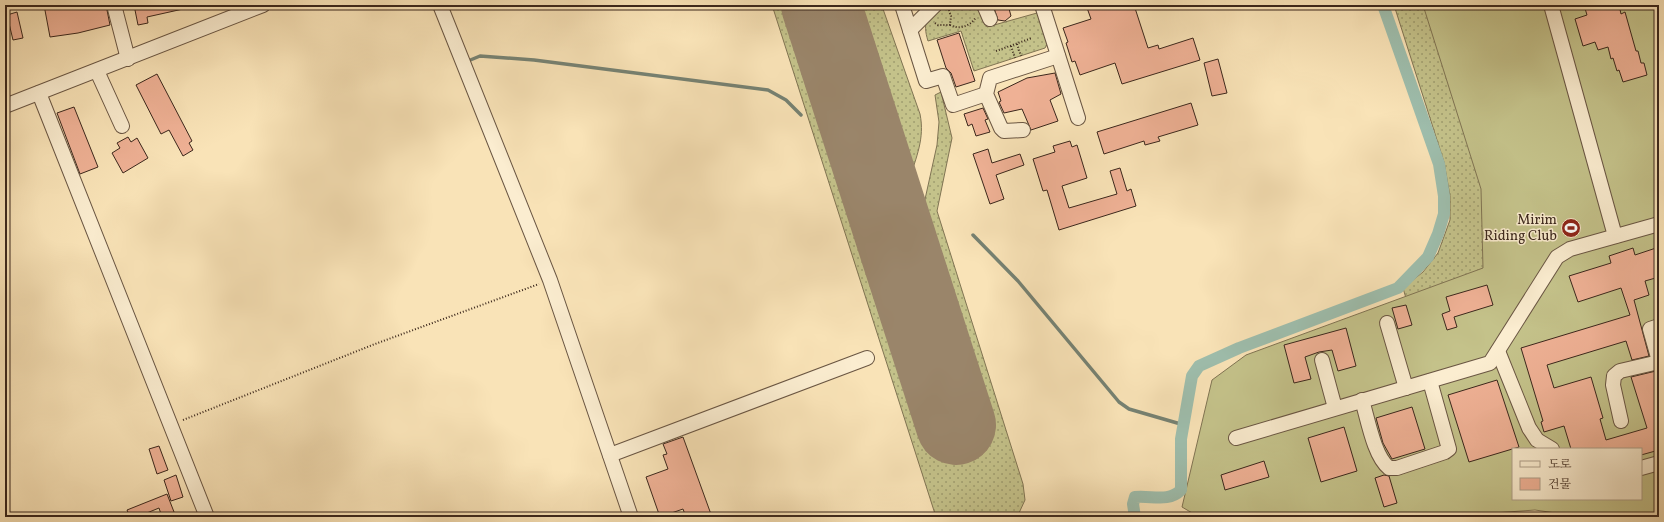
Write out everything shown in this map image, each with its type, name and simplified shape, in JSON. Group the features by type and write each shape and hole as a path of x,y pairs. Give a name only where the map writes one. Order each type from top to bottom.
{"street":[{"path":"114,5 128,59"},
{"path":"5,106 263,5"},
{"path":"440,5 550,280 631,517"},
{"path":"902,5 926,81 943,76 953,105 986,94"},
{"path":"910,30 924,14 935,5"},
{"path":"1042,5 1078,118"},
{"path":"1551,5 1615,236"},
{"path":"1023,130 1004,131 1001,128 986,94 990,78 1058,56"},
{"path":"97,71 122,126"},
{"path":"39,93 207,517"},
{"path":"1236,438 1490,363 1557,257 1570,249 1659,224"},
{"path":"1387,323 1406,388"},
{"path":"1621,421 1613,385 1614,376 1620,371 1659,361 1650,329 1659,326"},
{"path":"1498,351 1529,428 1537,440 1550,448"},
{"path":"610,455 867,358"},
{"path":"1322,360 1336,408"},
{"path":"1362,400 1378,455 1384,464 1389,468 1398,468 1445,452 1449,449 1430,381"},
{"path":"1642,468 1659,463"}],"path":[{"path":"947,5 951,16 950,25"},
{"path":"924,14 938,25 950,25 958,28 967,26 985,12"},
{"path":"996,51 1032,38"},
{"path":"171,425 375,344 550,280"}],"shaded area":[{"path":"772,5 800,5 938,438 975,425 916,240 937,145 939,122 935,95 941,92 952,138 937,211 1023,484 1025,500 1019,513 1009,517 936,517"},
{"path":"856,5 881,5 920,114 921,140 909,181 906,184 900,185 896,181 845,19 847,10"},
{"path":"944,5 970,5 980,9 987,27 1037,13 1042,16 1048,43 1045,48 974,71 961,31 928,41 926,34 927,19 933,12"},
{"path":"1394,5 1544,5 1594,182 1415,329 1403,288 1423,272 1438,253 1450,220 1450,196 1444,162"},
{"name":"Mirim Riding Club","path":"1423,5 1659,5 1659,517 1583,517 1535,510 1440,517 1199,517 1182,507 1212,380 1246,355 1483,268 1481,189"}],"building":[{"path":"44,5 55,5 55,9 76,5 106,5 110,25 78,33 50,37"},
{"path":"134,5 182,5 183,9 147,17 148,23 138,25"},
{"path":"993,5 1008,5 1011,16 1005,21 998,20"},
{"path":"1086,5 1134,5 1148,48 1158,45 1159,49 1193,38 1200,60 1122,84 1115,63 1080,75 1075,61 1072,62 1066,43 1068,42 1063,28 1091,19"},
{"path":"1584,5 1619,5 1621,14 1625,12 1636,51 1638,51 1641,63 1644,63 1647,75 1623,82 1619,70 1617,71 1613,58 1611,59 1608,47 1598,50 1595,42 1583,46 1575,19 1587,15"},
{"path":"17,12 23,38 13,40 7,15"},
{"path":"959,33 975,81 956,87 951,73 946,68 937,40"},
{"path":"1218,59 1227,93 1212,96 1204,63"},
{"path":"1055,73 1061,94 1050,100 1058,121 1031,130 1022,109 1004,113 999,102 1001,101 998,92 1027,78"},
{"path":"157,74 192,141 189,143 193,150 183,156 169,130 161,134 136,85"},
{"path":"1191,103 1198,125 1158,137 1160,141 1145,145 1144,141 1104,154 1097,132"},
{"path":"74,107 98,167 80,174 57,113"},
{"path":"983,108 988,119 985,120 990,132 976,136 972,124 968,126 964,114"},
{"path":"128,137 131,142 137,138 148,158 123,173 112,153 120,148 117,143"},
{"path":"1070,141 1072,147 1077,145 1087,178 1062,186 1069,208 1117,194 1110,171 1120,168 1127,191 1131,189 1136,206 1059,230 1047,190 1043,191 1033,159 1055,152 1053,146"},
{"path":"988,149 992,163 1020,154 1024,165 996,175 1004,199 990,204 973,154"},
{"path":"1659,247 1659,277 1645,281 1649,295 1634,300 1649,356 1632,360 1626,341 1547,365 1554,388 1591,377 1603,418 1600,419 1606,440 1647,428 1631,377 1656,371 1659,382 1659,450 1642,455 1642,448 1571,448 1564,426 1544,432 1541,422 1543,421 1521,348 1630,315 1621,288 1578,302 1569,276 1611,263 1609,256 1633,248 1635,255"},
{"path":"1487,285 1493,305 1454,317 1457,327 1447,330 1442,314 1450,311 1446,297"},
{"path":"1406,305 1412,325 1398,329 1392,308"},
{"path":"1346,328 1356,366 1338,371 1332,350 1319,352 1305,357 1311,379 1294,383 1284,345"},
{"path":"1497,380 1519,447 1469,462 1448,395"},
{"path":"1412,407 1425,449 1392,459 1383,443 1376,418"},
{"path":"1344,427 1357,471 1321,482 1308,438"},
{"path":"683,437 712,517 686,517 683,509 660,517 646,477 668,469 663,455 667,454 663,444"},
{"path":"159,446 168,470 157,474 149,449"},
{"path":"1264,461 1269,477 1225,490 1221,475"},
{"path":"176,475 183,497 171,501 164,480"},
{"path":"1384,475 1389,476 1397,503 1384,507 1375,478"},
{"path":"167,494 176,517 162,517 159,508 137,517 130,517 127,510"}],"waterway":[{"path":"1135,517 1133,504 1135,497 1159,498 1171,496 1181,490 1181,439 1192,376 1199,366 1239,348 1398,288 1428,257 1438,234 1444,214 1444,196 1439,164 1383,5"},
{"path":"468,61 480,56 534,60 768,90 786,100 801,115"},
{"path":"973,235 1018,281 1119,402 1129,409 1184,425"}],"runway":[{"path":"821,5 956,425"}],"place":[{"name":"Mirim Riding Club","path":"1571,228"}]}
